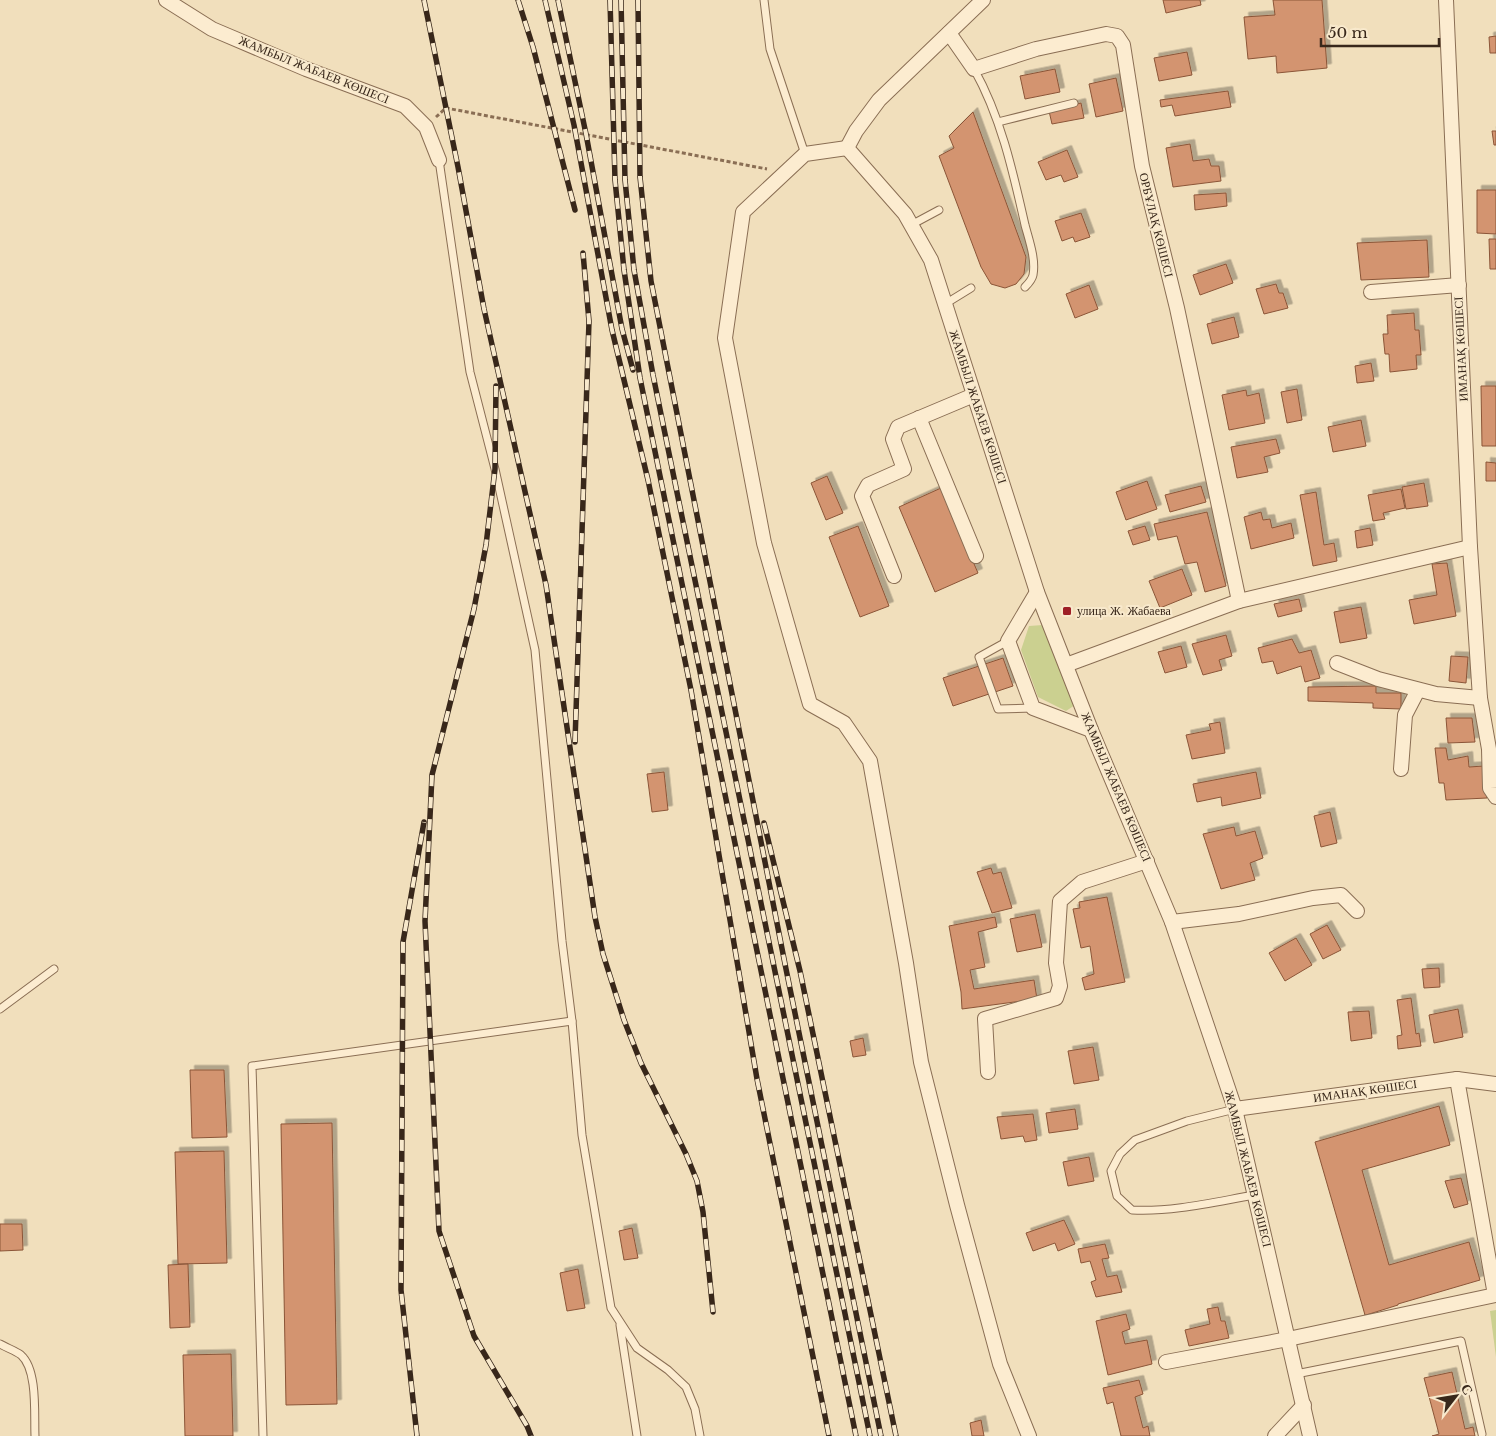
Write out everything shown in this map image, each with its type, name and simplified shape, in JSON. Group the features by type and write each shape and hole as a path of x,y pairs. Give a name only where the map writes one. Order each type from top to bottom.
{"street":[{"name":"ЖАМБЫЛ ЖАБАЕВ КӨШЕСІ","path":"166,0 212,29 306,69 405,106 426,127 439,160"},
{"path":"983,0 879,100 856,131 847,148 805,154 743,212 725,338 764,543 810,704 844,723 870,761 906,963 921,1062 959,1214 1000,1364 1028,1436"},
{"name":"ИМАНАҚ КӨШЕСІ","path":"1446,0 1470,547 1480,698 1488,749 1490,788 1496,797"},
{"path":"949,34 974,69"},
{"name":"ОРБҰЛАҚ КӨШЕСІ","path":"974,69 1036,49 1106,34 1117,36 1123,45 1142,166 1177,308 1239,601"},
{"name":"ЖАМБЫЛ ЖАБАЕВ КӨШЕСІ","path":"847,148 905,214 931,260 1037,592 1091,730 1172,922 1235,1109 1310,1436"},
{"path":"1371,292 1458,286"},
{"path":"894,576 862,496 868,485 904,469 893,439 898,427 974,395"},
{"path":"919,418 976,556"},
{"path":"1066,665 1239,601 1470,547"},
{"path":"1037,592 1008,641 1033,708 1091,730"},
{"path":"1337,663 1378,679 1418,690 1436,694 1480,698"},
{"path":"1401,769 1405,715 1418,690"},
{"path":"988,1072 986,1019 1056,998 1060,986 1056,963 1060,901 1082,882 1147,861"},
{"path":"1172,922 1239,914 1314,898 1341,895 1357,911"},
{"path":"1166,1362 1288,1339 1495,1295 1458,1079"},
{"name":"ИМАНАҚ КӨШЕСІ","path":"1235,1109 1458,1079 1496,1084"},
{"path":"1275,1436 1304,1405"}],"lane":[{"path":"764,0 770,49 805,154"},
{"path":"974,69 998,122 1014,177 1032,257 1033,273 1030,282 1025,287"},
{"path":"998,122 1074,103"},
{"path":"439,160 470,372 495,469 535,650 582,1135 611,1308 636,1348 668,1370 686,1387 695,1409 700,1436"},
{"path":"911,225 939,210"},
{"path":"945,304 971,288"},
{"path":"1008,641 979,656 998,708 1033,708"},
{"path":"0,1009 54,968"},
{"path":"263,1436 252,1066 572,1022"},
{"path":"1235,1109 1187,1121 1135,1140 1120,1154 1111,1171 1117,1196 1132,1210 1156,1211 1190,1207 1255,1195"},
{"path":"619,1320 637,1436"},
{"path":"1296,1374 1461,1341 1482,1434"},
{"path":"0,1344 21,1355 30,1366 33,1386 35,1436"}],"path":[{"path":"426,127 446,108 785,173"}],"green space":[{"path":"1043,625 1075,705 1066,711 1038,697 1021,650 1029,626"},
{"path":"1496,1310 1496,1357 1490,1311"}],"building":[{"path":"1163,0 1200,0 1201,5 1166,13"},
{"path":"1273,0 1322,0 1327,68 1277,73 1276,56 1248,59 1244,17 1275,15"},
{"path":"1496,36 1496,53 1490,53 1489,37"},
{"path":"1187,52 1192,75 1159,81 1154,58"},
{"path":"1055,69 1060,92 1025,99 1020,76"},
{"path":"1116,78 1123,111 1096,117 1089,84"},
{"path":"1228,91 1231,107 1175,116 1172,105 1161,107 1160,100"},
{"path":"1081,103 1084,118 1052,124 1049,111"},
{"path":"973,112 1026,257 1024,274 1016,284 1005,288 991,284 981,267 939,156 954,148 949,136"},
{"path":"1492,131 1496,131 1496,145 1494,145"},
{"path":"1190,144 1193,161 1209,159 1211,166 1219,166 1221,181 1173,187 1166,148"},
{"path":"1067,150 1078,177 1064,182 1061,175 1046,180 1038,162"},
{"path":"1477,190 1496,190 1496,234 1477,233"},
{"path":"1226,193 1227,206 1195,210 1194,195"},
{"path":"1081,213 1090,237 1075,242 1073,237 1062,241 1055,221"},
{"path":"1489,239 1496,239 1496,269 1490,269"},
{"path":"1427,240 1429,277 1361,280 1357,243"},
{"path":"1226,264 1233,283 1200,295 1193,275"},
{"path":"1276,284 1279,293 1283,293 1288,308 1264,314 1256,289"},
{"path":"1089,285 1098,309 1075,318 1066,294"},
{"path":"1414,313 1415,330 1419,330 1421,355 1416,355 1417,369 1390,372 1389,354 1385,354 1383,334 1388,334 1387,315"},
{"path":"1234,317 1239,337 1212,344 1207,324"},
{"path":"1371,363 1374,381 1357,383 1355,366"},
{"path":"1481,386 1496,386 1496,446 1482,446"},
{"path":"1297,389 1302,420 1287,423 1281,392"},
{"path":"1246,390 1247,396 1259,393 1265,423 1229,430 1222,395"},
{"path":"1361,420 1366,446 1333,452 1328,427"},
{"path":"1276,439 1280,453 1264,457 1268,472 1237,478 1231,447"},
{"path":"1486,462 1496,463 1496,481 1486,481"},
{"path":"827,476 843,513 826,520 811,483"},
{"path":"1147,481 1157,509 1126,520 1116,492"},
{"path":"1424,483 1428,506 1406,509 1402,487"},
{"path":"1201,486 1206,502 1170,512 1165,495"},
{"path":"941,488 978,573 935,592 899,507"},
{"path":"1401,489 1405,508 1383,513 1385,519 1373,521 1368,495"},
{"path":"1316,492 1324,545 1334,543 1337,561 1313,566 1300,495"},
{"path":"1207,512 1226,586 1205,592 1197,562 1185,564 1177,536 1158,540 1154,524"},
{"path":"1261,512 1263,520 1270,519 1272,528 1291,523 1294,538 1251,549 1244,517"},
{"path":"858,526 889,606 860,617 829,537"},
{"path":"1145,526 1150,540 1133,545 1128,531"},
{"path":"1370,528 1373,545 1357,548 1355,531"},
{"path":"1447,563 1456,616 1414,624 1409,600 1437,595 1432,564"},
{"path":"1182,569 1192,595 1160,608 1149,581"},
{"path":"1299,599 1302,611 1278,617 1274,604"},
{"path":"1361,607 1367,638 1340,643 1334,612"},
{"path":"1226,635 1232,656 1219,660 1222,670 1203,675 1192,644"},
{"path":"1292,639 1299,653 1311,650 1320,678 1305,682 1301,666 1277,674 1273,661 1262,663 1258,648"},
{"path":"1181,646 1187,667 1165,673 1158,652"},
{"path":"1451,656 1468,657 1466,683 1449,681"},
{"path":"1003,658 1013,686 953,706 943,678"},
{"path":"1376,686 1376,693 1401,693 1401,709 1373,708 1373,703 1308,701 1308,687"},
{"path":"1446,718 1472,718 1475,742 1448,743"},
{"path":"1220,722 1225,753 1192,759 1186,735 1211,730 1209,724"},
{"path":"1435,748 1446,748 1448,760 1468,756 1469,767 1484,766 1487,798 1446,800 1444,783 1439,783"},
{"path":"664,772 668,810 652,812 647,774"},
{"path":"1256,772 1261,798 1222,806 1221,797 1197,802 1193,784"},
{"path":"1330,812 1337,843 1321,847 1314,816"},
{"path":"1234,827 1236,836 1255,831 1263,858 1250,863 1255,880 1221,889 1203,834"},
{"path":"991,868 993,874 1001,872 1012,908 992,913 977,872"},
{"path":"1107,897 1125,982 1085,990 1082,978 1094,974 1090,946 1081,948 1073,909 1080,908 1079,902"},
{"path":"1035,914 1042,947 1017,952 1010,919"},
{"path":"995,917 997,927 978,932 985,967 970,970 974,989 1034,980 1037,999 962,1009 961,992 949,926"},
{"path":"1327,925 1341,950 1323,959 1310,934"},
{"path":"1296,938 1312,965 1285,981 1269,953"},
{"path":"1439,968 1440,987 1424,988 1422,969"},
{"path":"1411,998 1416,1034 1419,1033 1421,1046 1398,1049 1397,1036 1402,1035 1397,1000"},
{"path":"1458,1009 1463,1037 1434,1043 1429,1015"},
{"path":"1369,1011 1372,1038 1351,1041 1348,1012"},
{"path":"863,1038 866,1055 853,1057 850,1041"},
{"path":"1093,1047 1099,1080 1074,1084 1068,1051"},
{"path":"190,1070 224,1070 227,1137 192,1138"},
{"path":"1439,1106 1450,1145 1362,1170 1389,1265 1469,1242 1480,1280 1363,1316 1365,1315 1315,1142"},
{"path":"1075,1109 1078,1129 1049,1133 1046,1113"},
{"path":"1033,1114 1037,1140 1025,1142 1023,1136 1001,1139 997,1117"},
{"path":"332,1123 337,1404 286,1405 281,1124"},
{"path":"224,1151 227,1263 178,1264 175,1152"},
{"path":"1089,1157 1094,1181 1068,1186 1063,1162"},
{"path":"1461,1178 1468,1204 1454,1208 1445,1181"},
{"path":"1064,1220 1075,1244 1058,1251 1055,1243 1033,1251 1026,1233"},
{"path":"0,1224 22,1224 23,1250 0,1251"},
{"path":"632,1228 638,1258 624,1260 619,1231"},
{"path":"1105,1244 1109,1258 1102,1259 1107,1277 1117,1275 1122,1292 1096,1297 1091,1282 1096,1280 1090,1261 1081,1263 1078,1249"},
{"path":"188,1264 190,1327 170,1328 168,1265"},
{"path":"578,1269 585,1308 567,1311 560,1273"},
{"path":"1218,1307 1221,1321 1225,1321 1229,1338 1189,1346 1185,1330 1210,1324 1207,1309"},
{"path":"1126,1314 1130,1329 1122,1332 1125,1344 1147,1340 1152,1364 1108,1375 1096,1321"},
{"path":"231,1354 233,1436 185,1436 183,1355"},
{"path":"1452,1372 1465,1429 1473,1427 1475,1436 1432,1436 1439,1434 1424,1378"},
{"path":"1139,1380 1143,1394 1135,1397 1143,1428 1148,1426 1150,1436 1121,1436 1113,1402 1107,1404 1103,1388"},
{"path":"981,1420 984,1436 972,1436 970,1423"}],"railway":[{"path":"424,0 458,167 484,309 546,585 595,917 603,954 624,1020 641,1063 686,1154 697,1181 703,1212 713,1312"},
{"path":"518,0 533,47 575,210"},
{"path":"545,0 574,125 612,330 648,480 691,690 757,1079 829,1436"},
{"path":"558,0 586,134 622,329 633,370"},
{"path":"610,0 615,180 624,270 640,378 856,1436"},
{"path":"621,0 625,180 634,270 653,375 870,1436"},
{"path":"638,0 640,177 651,281 786,969 881,1436"},
{"path":"575,742 589,321 583,253"},
{"path":"496,386 495,469 486,545 474,609 432,775 425,921 439,1231 474,1336 531,1436"},
{"path":"417,1436 401,1290 403,942 424,822"},
{"path":"764,823 800,971 896,1436"}],"place":[{"name":"улица Ж. Жабаева","path":"1067,611"}]}
